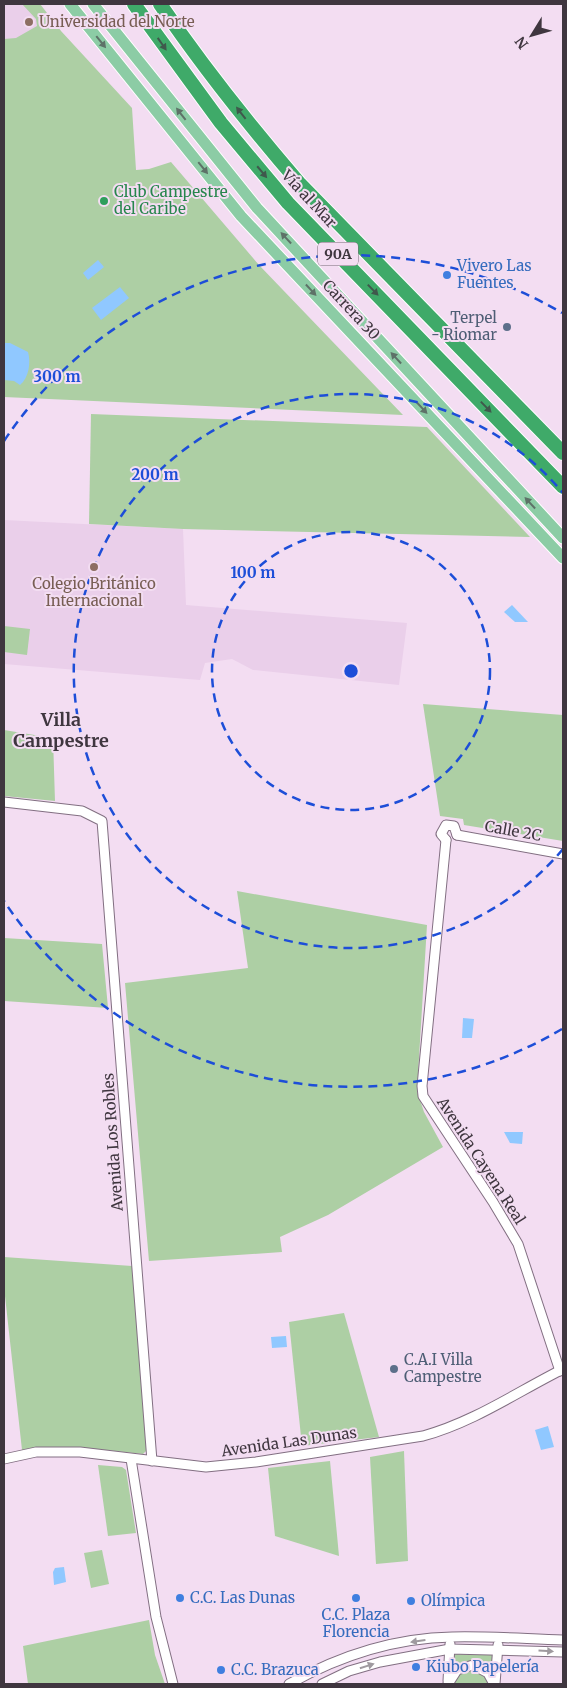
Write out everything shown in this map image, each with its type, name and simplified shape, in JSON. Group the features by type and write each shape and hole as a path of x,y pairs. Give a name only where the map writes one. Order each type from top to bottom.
{"highway":[{"name":"Vía al Mar","path":"134,4 220,123 288,203 563,486"},
{"name":"Vía al Mar","path":"160,4 195,55 262,140 300,184 563,453"}],"main road":[{"name":"Carrera 30","path":"70,4 241,216 563,558"},
{"name":"Carrera 30","path":"93,4 257,208 563,538"}],"street":[{"name":"Avenida Los Robles","path":"4,802 82,811 102,820 152,1460"},
{"path":"446,825 451,825 457,830 457,835 451,841 446,840 441,831 446,825"},
{"name":"Calle 2C","path":"457,835 563,854"},
{"name":"Avenida Cayena Real","path":"446,840 428,1014 422,1086 423,1096 466,1160 518,1244 562,1370"},
{"name":"Avenida Las Dunas","path":"4,1459 45,1452 80,1452 206,1467 256,1462 423,1436 441,1431 492,1408 562,1370"},
{"path":"131,1459 156,1617 173,1684"},
{"path":"448,1684 451,1636"},
{"path":"289,1684 357,1652 394,1644 451,1636 563,1640"},
{"path":"494,1684 498,1638"},
{"path":"322,1684 349,1671 380,1662 450,1649 563,1652"},
{"path":"448,1684 457,1670 473,1665 488,1673 494,1684"}],"shaded area":[{"name":"Universidad del Norte","path":"4,4 40,4 61,31 4,51"},
{"name":"Colegio Británico Internacional","path":"4,520 183,529 186,605 407,623 399,685 253,670 232,659 205,663 200,680 4,664"}],"green space":[{"name":"Club Campestre del Caribe","path":"22,4 40,4 61,31 132,108 136,170 149,169 171,162 259,265 403,415 4,397 4,39 16,38 37,26 36,19"},
{"path":"91,414 427,427 530,537 183,529 89,524"},
{"path":"4,626 30,629 27,655 4,652"},
{"path":"423,704 563,715 563,841 464,825 463,819 440,816"},
{"path":"4,730 53,738 55,801 4,796"},
{"path":"237,891 427,925 417,1091 424,1112 443,1147 328,1215 280,1237 282,1252 149,1261 125,983 248,968"},
{"path":"4,938 102,944 108,1008 4,1001"},
{"path":"4,1257 132,1266 148,1449 143,1454 77,1447 22,1450 4,1287"},
{"path":"344,1313 379,1437 302,1446 289,1322"},
{"path":"404,1451 408,1561 376,1564 370,1457"},
{"path":"330,1461 339,1556 275,1536 268,1468"},
{"path":"98,1465 122,1467 126,1470 136,1533 108,1536"},
{"path":"102,1550 109,1584 91,1588 84,1553"},
{"path":"149,1620 155,1655 165,1684 28,1684 23,1646"},
{"path":"452,1654 495,1655 492,1684 449,1684"}],"water":[{"path":"98,260 104,267 88,280 83,273"},
{"path":"120,287 129,298 101,320 92,308"},
{"path":"4,343 10,343 28,352 28,370 20,385 14,381 4,380"},
{"path":"512,605 528,622 515,622 504,612"},
{"path":"463,1018 474,1019 472,1038 462,1038"},
{"path":"504,1132 523,1132 522,1144 510,1143"},
{"path":"286,1336 287,1347 272,1348 271,1337"},
{"path":"548,1426 554,1447 541,1450 535,1430"},
{"path":"64,1567 66,1582 54,1585 53,1572 55,1568"}],"place":[{"name":"Universidad del Norte","path":"29,22"},
{"name":"Club Campestre del Caribe","path":"104,201"},
{"name":"Vivero Las Fuentes","path":"447,275"},
{"name":"Terpel - Riomar","path":"507,327"},
{"name":"Colegio Británico Internacional","path":"94,567"},
{"name":"C.A.I Villa Campestre","path":"394,1369"},
{"name":"C.C. Las Dunas","path":"180,1598"},
{"name":"C.C. Plaza Florencia","path":"356,1598"},
{"name":"Olímpica","path":"411,1601"},
{"name":"Kiubo Papelería","path":"416,1667"},
{"name":"C.C. Brazuca","path":"221,1670"}],"district":[{"name":"Villa Campestre","path":"61,730"}]}
